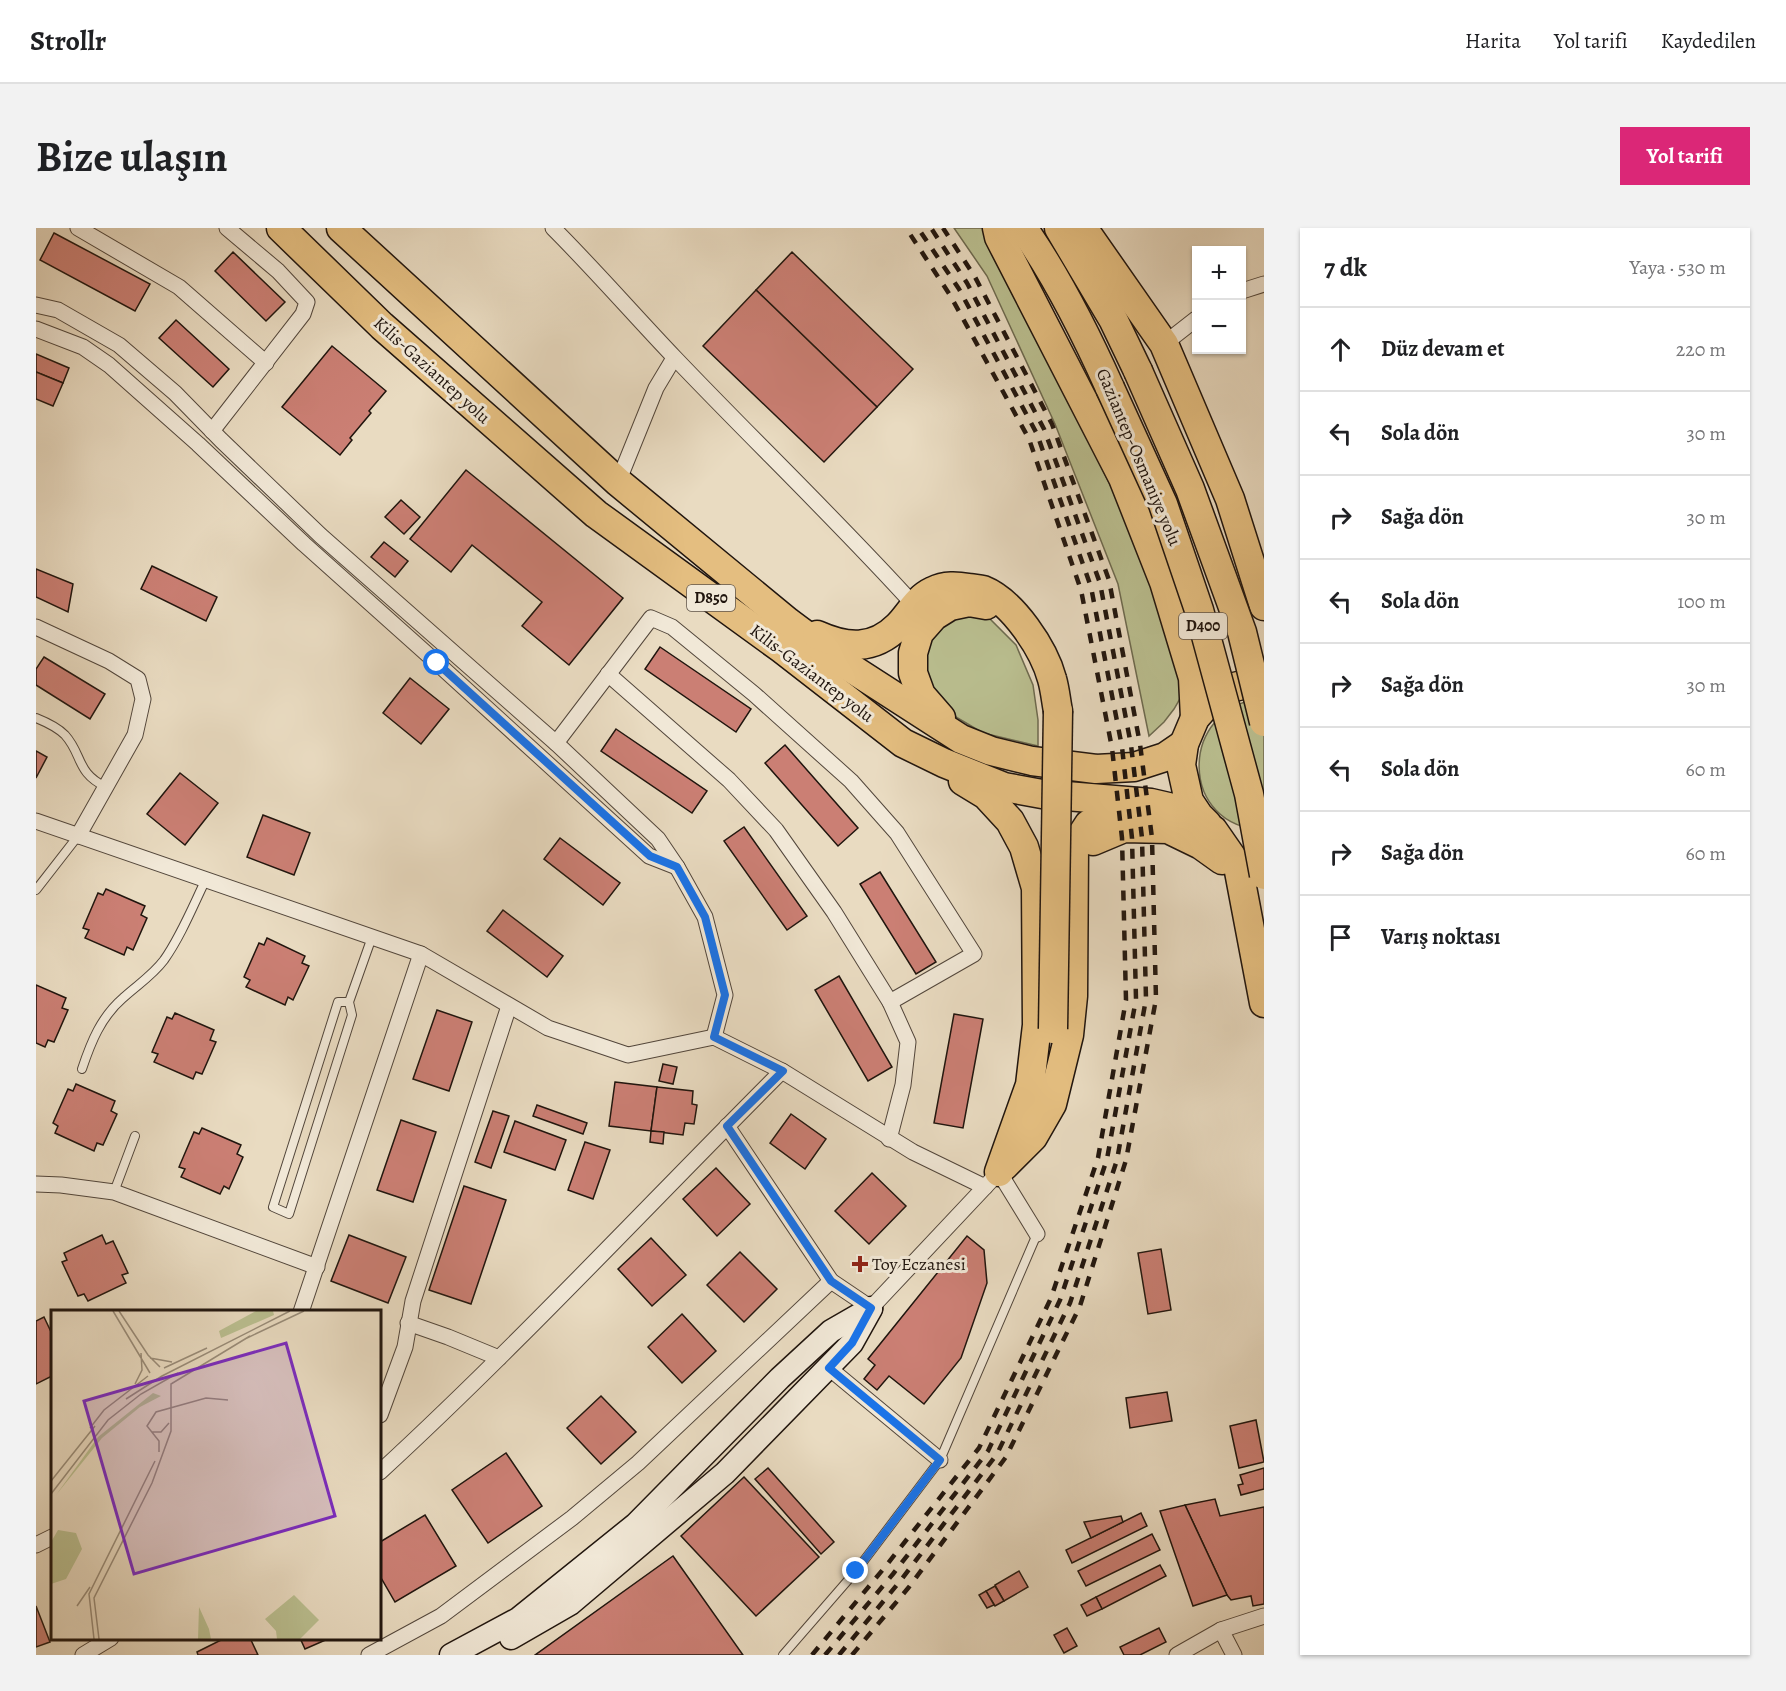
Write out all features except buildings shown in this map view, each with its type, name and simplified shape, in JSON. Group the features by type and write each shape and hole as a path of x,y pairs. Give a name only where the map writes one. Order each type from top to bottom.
{"highway":[{"name":"Kilis-Gaziantep yolu","path":"281,228 381,326 596,514 782,649 903,743 944,763 1004,787 1042,794 1151,803 1177,809 1239,842 1264,846"},
{"name":"Kilis-Gaziantep yolu","path":"340,228 618,482 788,622 843,663 961,739 991,752 1032,761 1096,768 1134,767 1165,757 1184,744"},
{"path":"997,228 999,237 1123,478 1168,592 1193,678 1195,718"},
{"name":"Gaziantep-Osmaniye yolu","path":"1023,228 1044,258 1093,348 1163,504 1199,610 1249,794 1264,875"},
{"name":"Gaziantep-Osmaniye yolu","path":"1059,228 1113,319 1190,489 1242,632 1264,722"},
{"path":"1083,228 1164,344 1230,499 1264,606"},
{"path":"1239,526 1264,568"},
{"path":"788,622 836,643 859,646 878,640 897,627 914,604 934,590 954,586 982,590 999,600 1027,630 1052,678 1058,711 1053,1029 1040,1091 1024,1129 992,1179"},
{"path":"961,739 921,695 913,673 913,652 918,633 933,616 950,606 969,602 988,606 1016,618"},
{"path":"1264,683 1256,682 1234,687 1209,702 1195,718 1184,744 1181,765 1190,801 1238,867 1264,1003"},
{"path":"903,743 986,795 1010,821 1024,847 1036,888 1036,1025 1030,1085 992,1179"},
{"path":"992,1179 1033,1137 1052,1104 1069,1035 1072,996 1074,847 1089,824 1108,813 1151,803"},
{"path":"1073,944 1081,886 1082,856 1093,840 1124,828 1168,829 1201,845 1222,860 1245,907"}],"street":[{"path":"78,228 179,287 266,363"},
{"path":"212,431 303,314 307,302 278,271 227,228"},
{"path":"553,228 675,358 914,604"},
{"path":"1246,290 1264,284"},
{"path":"36,305 58,310 119,345 175,393 321,536 556,743 658,839 677,867 705,917 725,995 714,1037"},
{"path":"1164,344 1192,323"},
{"path":"36,329 83,347 109,365 650,856 677,867"},
{"path":"618,482 656,388 675,358"},
{"path":"556,743 651,618 672,627 754,694 851,781 897,833 974,954 890,1002"},
{"path":"36,627 109,660 138,679 143,699 135,735 78,836"},
{"path":"608,674 729,780 776,830 834,912 890,1002 908,1042 903,1085 889,1139"},
{"path":"36,821 421,954 548,1028 628,1055 714,1037 783,1071 889,1139 992,1179 1037,1234"},
{"path":"301,1310 421,954"},
{"path":"381,1412 405,1347 413,1301 509,1006"},
{"path":"381,1471 499,1358 783,1071"},
{"path":"727,1126 831,1281 871,1308"},
{"path":"481,1655 570,1604 725,1473 852,1343 871,1308 992,1179"},
{"path":"36,1184 114,1192 317,1267"},
{"path":"369,1655 441,1616 572,1518 638,1463 831,1281"},
{"path":"451,1655 518,1619 636,1524 780,1378 831,1331 871,1308"},
{"path":"408,1323 499,1358"},
{"path":"829,1368 940,1460"},
{"path":"36,1545 51,1538"},
{"path":"1178,1655 1221,1630 1264,1616"},
{"path":"1221,1630 1234,1655"},
{"path":"83,1655 108,1640"}],"lane":[{"path":"36,718 64,734 87,774 92,780 106,787"},
{"path":"36,890 78,836"},
{"path":"82,1068 92,1039 105,1017 122,999 154,973 164,959 206,879"},
{"path":"349,1002 338,1002 273,1207 289,1214 352,1015 349,1002 372,937"},
{"path":"114,1192 135,1136"},
{"path":"783,1655 856,1571 940,1460 1037,1234"}],"green space":[{"path":"954,228 985,228 1113,491 1152,583 1175,653 1182,695 1164,722 1149,736 1118,584 1055,424 987,276"},
{"path":"962,615 989,618 1016,645 1033,685 1038,720 1038,746 983,733 939,707 920,677 923,648 940,625"},
{"path":"1264,698 1264,829 1236,824 1216,810 1204,790 1199,767 1203,744 1215,722 1235,706"}],"railway":[{"path":"812,1655 979,1448 1051,1298 1098,1158 1126,1000 1122,838 1112,748 1081,590 1029,439 950,295 906,228"},
{"path":"825,1655 893,1574 988,1451 1060,1300 1107,1159 1136,999 1132,838 1122,747 1091,587 1037,434 959,289 918,228"},
{"path":"839,1655 901,1580 997,1454 1070,1303 1117,1160 1146,999 1142,838 1131,745 1100,583 1044,429 967,283 931,228"},
{"path":"852,1655 909,1587 1006,1457 1080,1306 1126,1160 1156,999 1152,838 1140,744 1109,580 1052,424 975,277 943,228"}],"place":[{"name":"Toy Eczanesi","path":"860,1264"}],"route":[{"path":"437,663 650,856 677,867 705,917 725,995 714,1037 783,1071 727,1126 831,1281 871,1308 852,1343 829,1368 940,1460 856,1571"}]}
